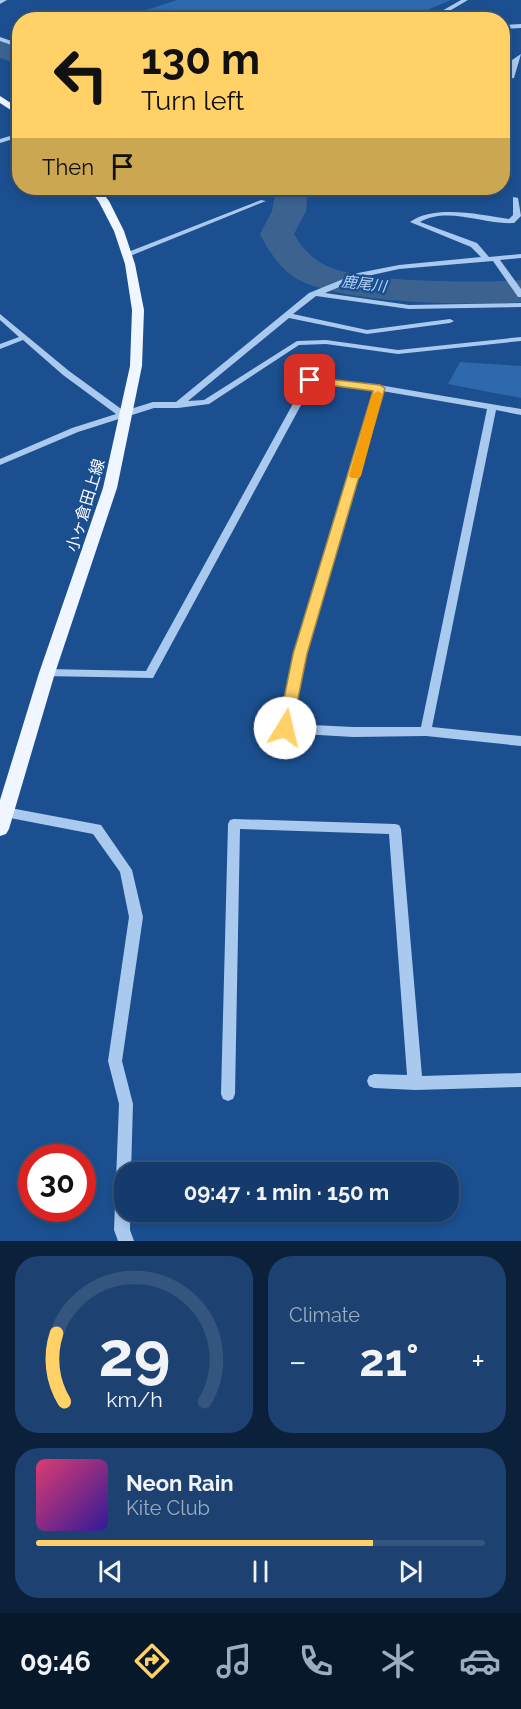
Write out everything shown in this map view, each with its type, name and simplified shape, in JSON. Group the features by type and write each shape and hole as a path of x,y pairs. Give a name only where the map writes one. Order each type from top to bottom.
{"main road":[{"name":"小ヶ倉田上線","path":"0,829 47,673 110,488 136,366 138,310 127,254 119,231 99,195"}],"street":[{"path":"444,12 465,0"},
{"path":"511,78 515,60 521,56"},
{"path":"515,198 517,216 511,221 447,215 427,216 414,222 474,245 510,279 521,295"},
{"path":"127,254 263,201"},
{"path":"178,405 312,295 361,275 399,267 521,256"},
{"path":"312,295 329,294 409,307 521,305"},
{"path":"286,315 367,332 450,321"},
{"path":"0,316 66,374 125,416"},
{"path":"0,346 25,337"},
{"path":"0,462 75,430 125,416 153,405 207,402 297,343 326,342 398,352 521,339"},
{"path":"47,673 149,675 310,380 380,388 521,412"},
{"path":"380,388 300,654 285,728 352,732 426,731 521,741"},
{"path":"426,731 492,408"},
{"path":"5,812 97,829 126,870 136,917 115,1060 126,1104 122,1230 126,1241"},
{"path":"228,1095 234,824 395,829 415,1083"},
{"path":"374,1081 415,1083 521,1080"}],"shaded area":[{"path":"177,0 451,0 422,12 140,12"},
{"path":"460,362 521,366 521,398 448,384"}],"waterway":[{"name":"鹿尾川","path":"0,49 12,54"},
{"name":"鹿尾川","path":"291,195 289,211 277,234 295,260 314,274 347,284 375,287 474,292 521,291"}],"slow traffic":[{"path":"355,476 378,394"}],"route":[{"path":"285,728 286,711 300,654 349,498 380,388 310,380"}]}
